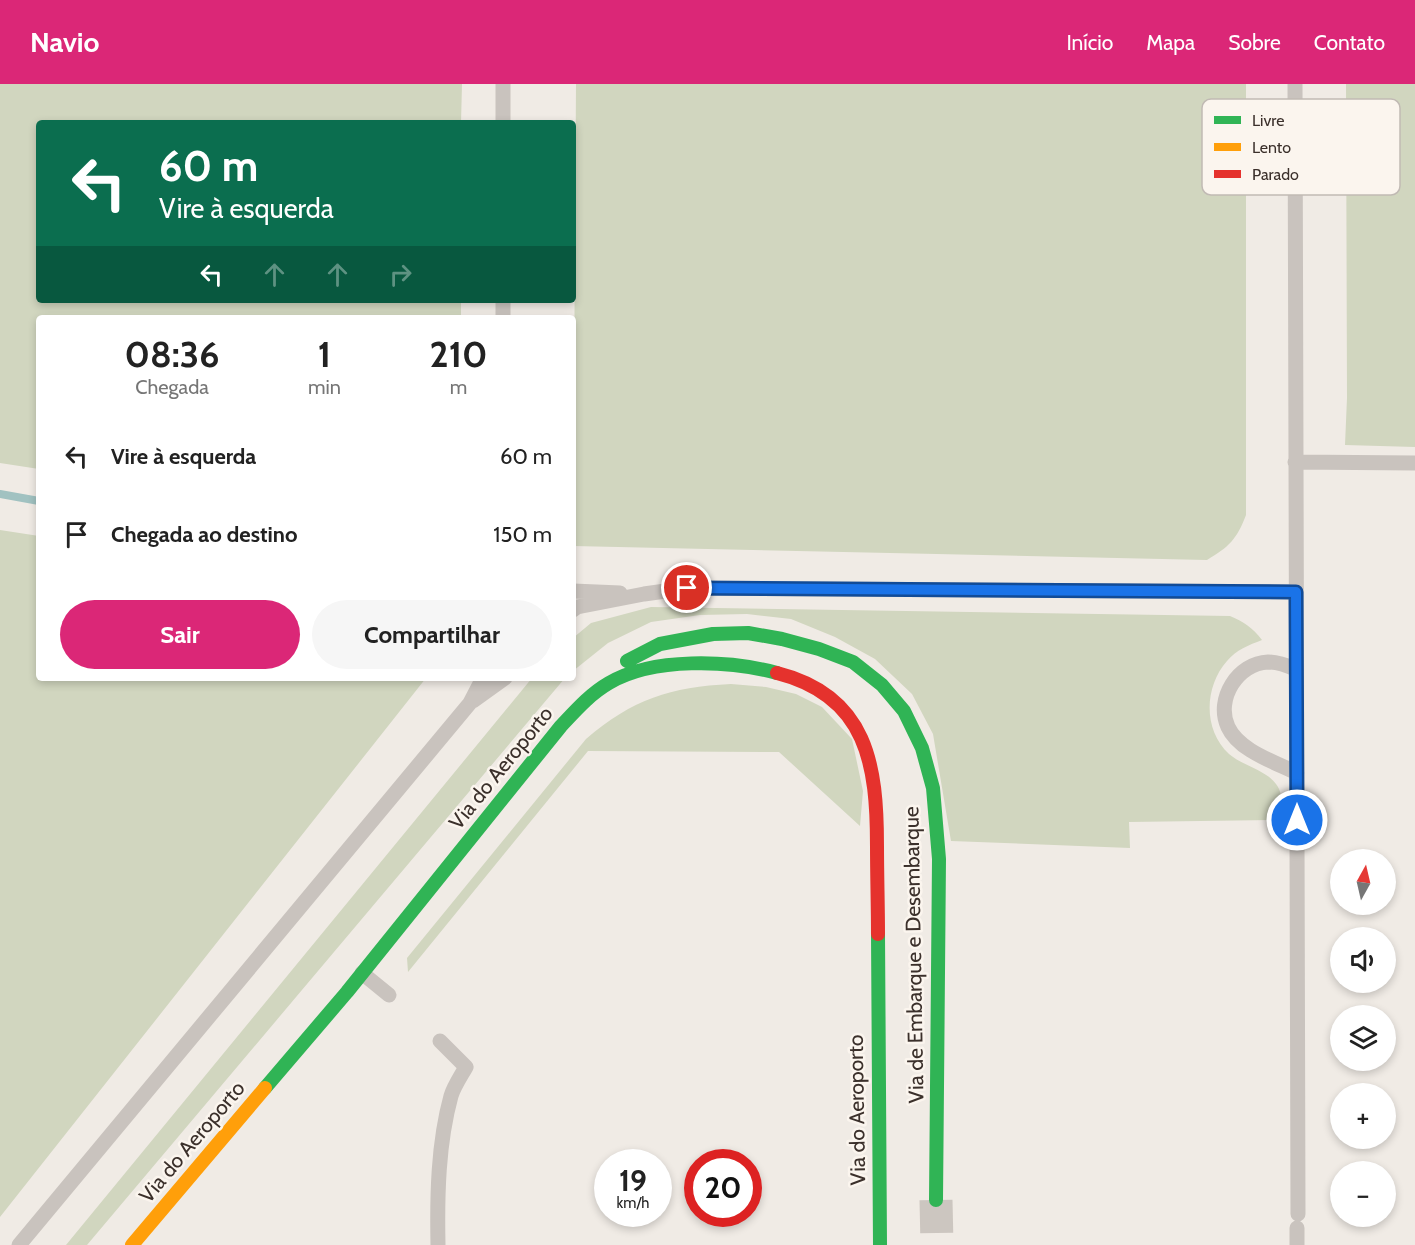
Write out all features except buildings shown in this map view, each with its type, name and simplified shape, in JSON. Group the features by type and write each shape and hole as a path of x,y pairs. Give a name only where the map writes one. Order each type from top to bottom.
{"street":[{"name":"Via de Embarque e Desembarque","path":"591,695 621,664 660,644 713,634 748,633 782,639 852,662 882,685 904,711 922,748 933,788 939,859 936,1200"},
{"name":"Via do Aeroporto","path":"132,1245 362,973 561,726 591,695 617,679 661,666 718,664 749,666 779,673 809,684 831,700 852,721 864,740 871,762 877,805 880,1245"}],"lane":[{"path":"503,84 503,120"},
{"path":"1294,84 1294,99"},
{"path":"1294,195 1297,1245"},
{"path":"1295,462 1415,463"},
{"path":"576,608 687,588 1296,592"},
{"path":"576,591 644,594"},
{"path":"1295,669 1281,663 1267,662 1253,666 1240,674 1231,685 1226,698 1225,712 1228,727 1238,741 1297,773"},
{"path":"19,1245 470,703 481,681"},
{"path":"470,703 501,681"},
{"path":"362,973 389,995"},
{"path":"438,1245 442,1145 451,1094 466,1066 441,1041"}],"green space":[{"path":"0,84 462,84 461,120 36,120 36,303 461,303 461,315 36,315 36,469 0,463"},
{"path":"576,84 1246,84 1246,99 1202,99 1202,195 1246,195 1246,515 1236,536 1221,551 1207,560 576,546"},
{"path":"1346,84 1415,84 1415,447 1345,445 1346,195 1400,195 1400,99 1346,99"},
{"path":"0,530 36,536 36,681 424,681 0,1217"},
{"path":"651,607 1230,616 1248,626 1262,640 1234,654 1219,671 1214,683 1210,708 1214,733 1229,754 1266,775 1276,784 1281,797 1281,820 1129,822 1130,848 951,841 933,734 912,694 875,659 835,637 791,619 747,614 700,615 651,622 608,643 576,669 576,636 591,623"},
{"path":"530,681 562,681 87,1245 66,1245"},
{"path":"731,684 766,687 796,694 822,707 852,739 863,791 860,826 779,752 588,751 408,972 407,958 586,739 620,714 653,698 689,688"}],"waterway":[{"path":"0,494 36,500"}],"tunnel":[{"path":"936,1200 937,1245"}],"traffic: fast":[{"path":"627,661 660,644 713,634 748,633 782,639 819,649 853,662 882,685 904,711 922,748 933,788 939,859 936,1200"},
{"path":"265,1088 347,992 561,726 596,692 627,675 669,665 692,663 737,665 777,673"},
{"path":"878,934 880,1245"}],"traffic: slow":[{"path":"132,1245 265,1088"}],"traffic: jam":[{"path":"777,673 807,684 831,698 849,717 861,738 874,788 878,934"}],"route":[{"path":"687,588 1296,592 1297,820"}]}
